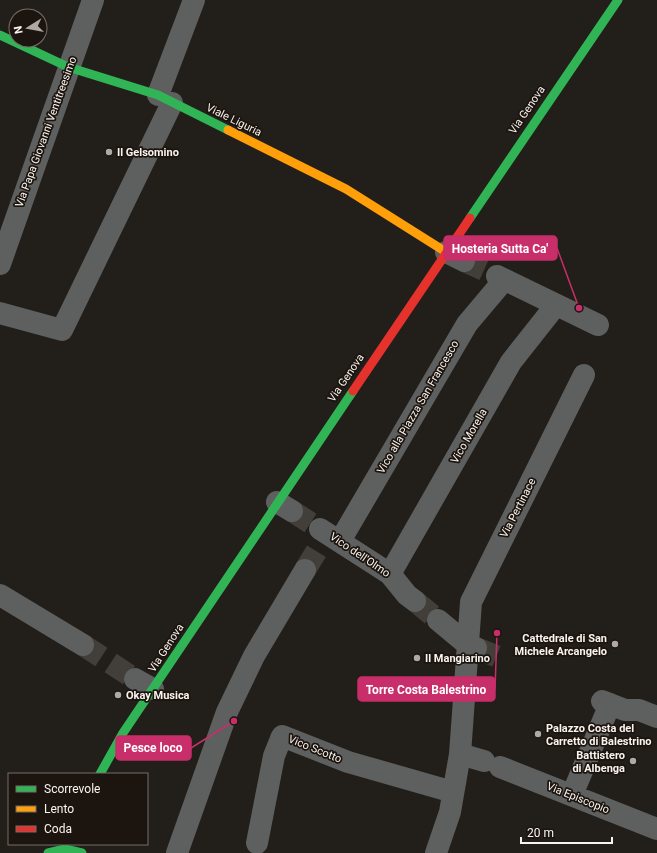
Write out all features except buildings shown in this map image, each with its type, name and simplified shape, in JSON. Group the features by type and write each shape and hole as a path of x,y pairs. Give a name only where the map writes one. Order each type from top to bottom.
{"main road":[{"name":"Via Genova","path":"101,773 123,733 144,684 284,506 455,256 618,0"},
{"name":"Viale Liguria","path":"0,35 68,67 165,99 346,189 455,256"},
{"path":"46,853 57,849 71,848 83,853"}],"street":[{"name":"Via Papa Giovanni Ventitreesimo","path":"0,264 68,67 93,0"},
{"path":"0,313 62,330 165,99 194,0"},
{"name":"Vico alla Piazza San Francesco","path":"328,535 467,324 500,278 556,304"},
{"path":"556,304 598,324"},
{"name":"Vico Morella","path":"390,574 511,362 556,304"},
{"name":"Via Pertinace","path":"436,853 450,812 460,754 472,647 471,602 584,375"},
{"name":"Vico dell'Olmo","path":"328,535 390,574 407,595 415,601"},
{"path":"177,853 227,712 254,656 305,570"},
{"path":"0,595 83,645"},
{"path":"438,620 472,647"},
{"path":"572,795 606,703 625,710 639,710 657,717"},
{"name":"Vico Scotto","path":"257,843 274,756 282,736 348,762 454,792"},
{"name":"Via Episcopio","path":"460,754 492,764 657,829"}],"tunnel":[{"path":"464,261 497,276"},
{"path":"292,511 320,529"},
{"path":"305,570 324,539"},
{"path":"415,601 438,620"},
{"path":"83,645 135,679"},
{"path":"476,648 501,658"}],"traffic: fast":[{"path":"470,218 618,0"},
{"path":"0,35 68,67 158,95 228,130"},
{"path":"101,773 123,733 353,391"},
{"path":"48,853 65,849 82,853"}],"traffic: slow":[{"path":"228,130 346,189 446,252"}],"traffic: jam":[{"path":"353,391 470,218"}],"place":[{"name":"Il Gelsomino","path":"109,152"},
{"name":"Hosteria Sutta Ca'","path":"579,308"},
{"name":"Torre Costa Balestrino","path":"497,633"},
{"name":"Cattedrale di San Michele Arcangelo","path":"615,644"},
{"name":"Il Mangiarino","path":"417,658"},
{"name":"Okay Musica","path":"118,695"},
{"name":"Pesce loco","path":"234,721"},
{"name":"Palazzo Costa del Carretto di Balestrino","path":"538,734"},
{"name":"Battistero di Albenga","path":"633,761"}]}
